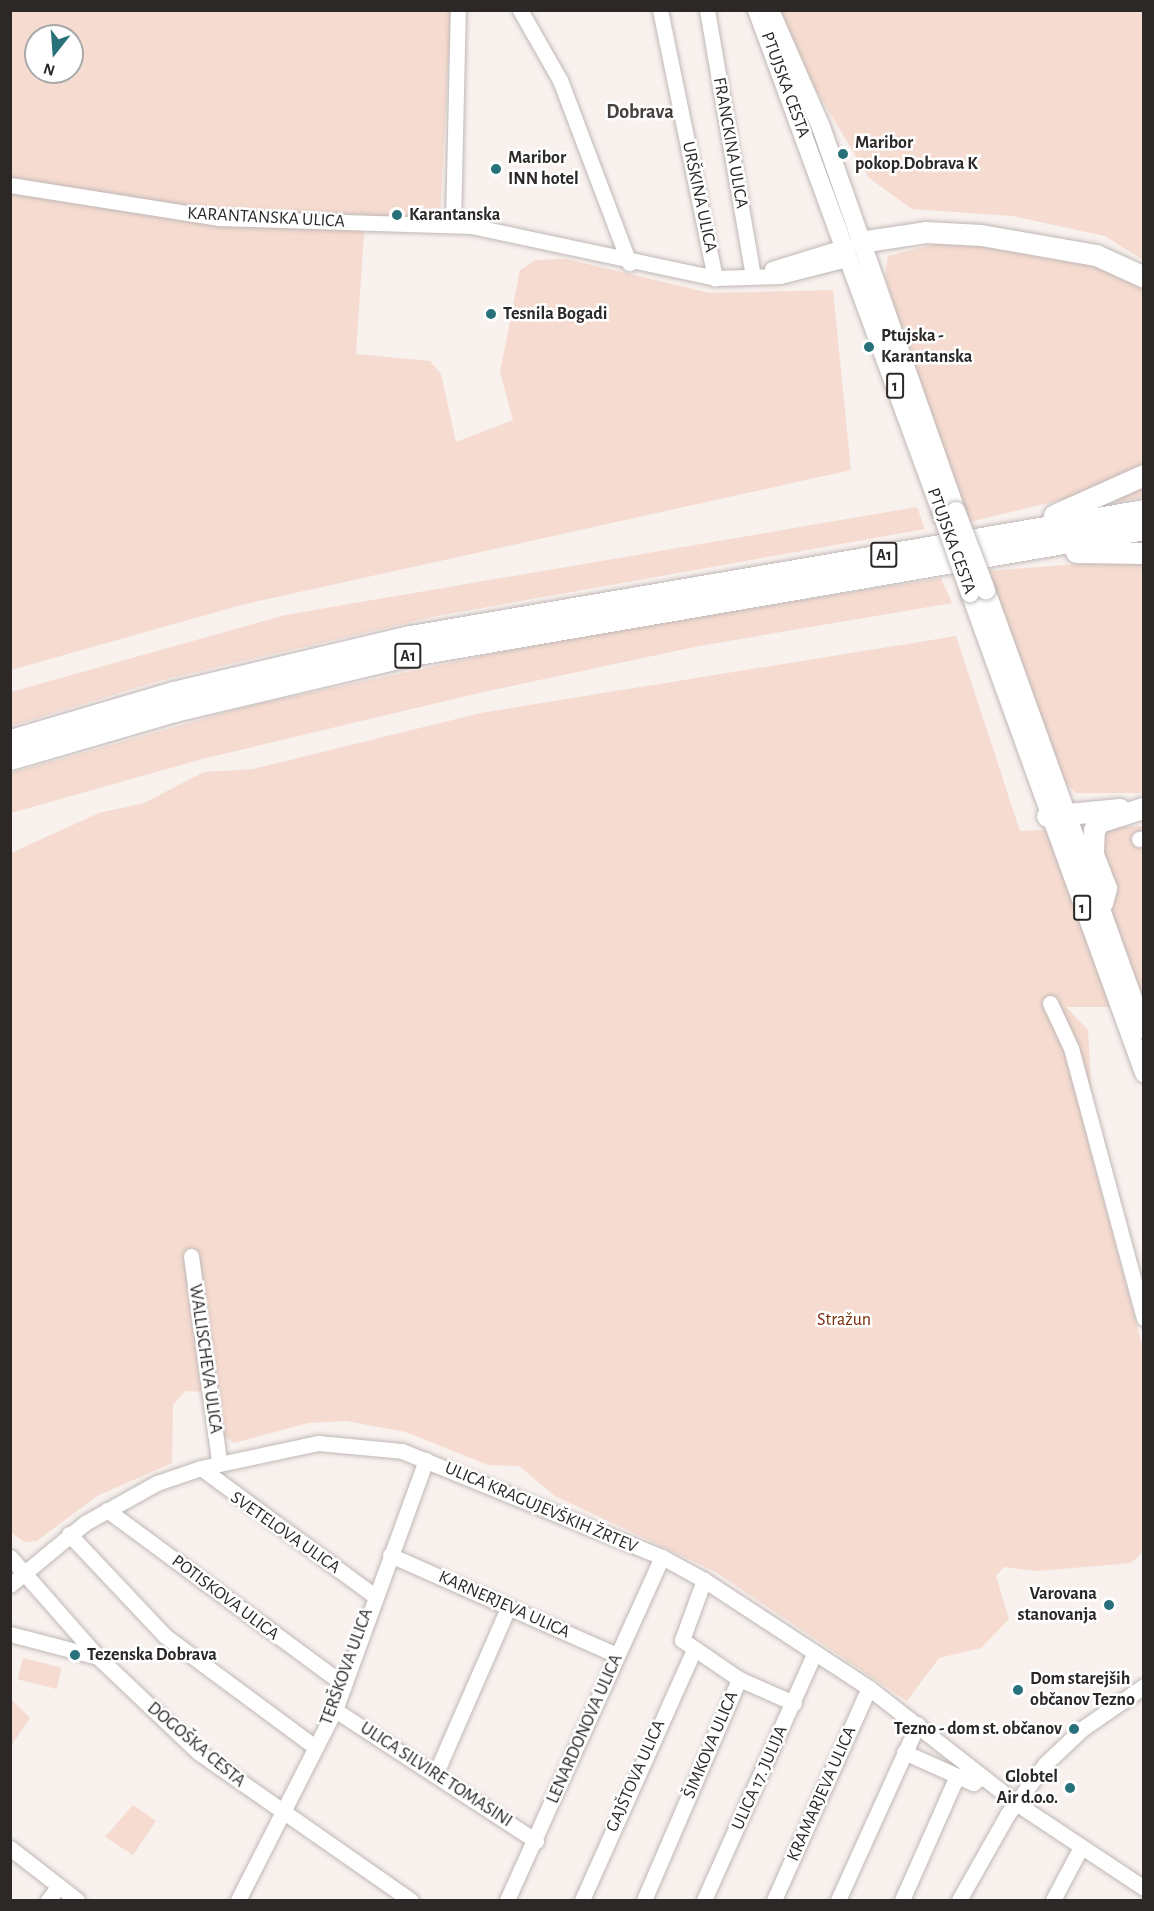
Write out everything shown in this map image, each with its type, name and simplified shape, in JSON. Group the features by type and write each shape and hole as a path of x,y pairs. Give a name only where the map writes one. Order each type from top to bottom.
{"highway":[{"path":"854,250 934,232 1007,238 1096,255 1143,277"},
{"path":"1143,475 1068,512 1020,523 1011,544 1034,558 1143,553"},
{"name":"A1","path":"10,759 174,711 417,654 1011,544 1143,510"},
{"name":"A1","path":"10,740 173,692 416,635 1011,544 1143,529"},
{"path":"1047,816 1068,811 1143,808"},
{"path":"1102,903 1106,888 1093,854 1094,830 1100,822 1143,808"}],"main road":[{"name":"PTUJSKA CESTA","path":"757,10 854,250 978,591 1068,811 1102,903 1143,1029"},
{"name":"PTUJSKA CESTA","path":"771,10 821,127 854,250"},
{"name":"PTUJSKA CESTA","path":"978,591 1047,816 1143,1073"}],"street":[{"path":"453,224 458,10"},
{"path":"520,10 560,80 629,263"},
{"name":"URŠKINA ULICA","path":"660,10 715,278"},
{"name":"FRANCKINA ULICA","path":"707,10 753,276"},
{"name":"KARANTANSKA ULICA","path":"10,185 219,218 453,224 512,232 629,263 715,278 780,276 854,250"},
{"path":"1050,1003 1071,1047 1140,1297 1143,1318"},
{"name":"WALLISCHEVA ULICA","path":"191,1256 219,1461"},
{"name":"ULICA KRAGUJEVŠKIH ŽRTEV","path":"24,1571 69,1534 107,1510 219,1461 318,1443 375,1445 426,1460 662,1557 704,1580 869,1688 918,1724 1016,1803 1080,1849 1143,1888"},
{"name":"TERŠKOVA ULICA","path":"238,1900 284,1814 335,1710 373,1595 426,1460"},
{"name":"SVETELOVA ULICA","path":"201,1468 373,1595"},
{"name":"POTISKOVA ULICA","path":"107,1510 344,1685"},
{"path":"69,1534 165,1636 315,1748"},
{"name":"KARNERJEVA ULICA","path":"390,1555 617,1655"},
{"name":"DOGOŠKA CESTA","path":"10,1557 98,1657 198,1752 410,1900"},
{"name":"LENARDONOVA ULICA","path":"507,1900 536,1841 662,1557"},
{"path":"10,1585 24,1571"},
{"path":"693,1652 681,1634 704,1580"},
{"path":"435,1775 508,1608"},
{"path":"10,1634 98,1657"},
{"name":"ŠIMKOVA ULICA","path":"644,1900 739,1679 693,1652"},
{"name":"GAJŠTOVA ULICA","path":"582,1900 693,1652"},
{"name":"ULICA 17. JULIJA","path":"704,1900 814,1654"},
{"path":"739,1679 794,1703"},
{"path":"959,1900 1016,1803 1074,1736 1143,1686"},
{"name":"KRAMARJEVA ULICA","path":"774,1900 869,1688"},
{"name":"ULICA SILVIRE TOMASINI","path":"335,1710 536,1841"},
{"path":"838,1900 918,1724"},
{"path":"904,1752 973,1783 982,1776"},
{"path":"902,1900 957,1776"},
{"path":"10,1848 77,1900"},
{"path":"1053,1900 1080,1849"},
{"path":"48,1900 58,1887"}],"green space":[{"path":"11,11 451,11 440,219 365,219 356,354 430,361 441,374 456,442 513,420 500,372 520,270 536,260 566,259 710,293 833,290 851,470 241,605 11,670"},
{"path":"780,11 1143,11 1143,260 1105,236 1013,216 912,209 869,178 810,80"},
{"path":"943,242 1010,244 1110,267 1144,285 1143,465 1090,493 969,522 924,406 885,275 888,256"},
{"path":"1143,481 1143,497 1118,502 1116,498"},
{"path":"917,507 925,529 437,616 162,680 11,726 11,692 285,615"},
{"path":"1143,559 1143,793 1076,793 1063,780 987,571"},
{"path":"941,578 952,603 699,646 479,693 202,759 11,813 11,773 253,705 580,635"},
{"name":"Stražun","path":"956,636 1020,831 1143,826 1143,1007 1066,1007 1088,1030 1093,1120 1088,1141 1143,1348 1143,1552 1131,1563 1037,1571 1004,1567 996,1576 1009,1619 981,1648 939,1658 907,1701 714,1571 555,1496 519,1466 488,1465 406,1432 346,1421 308,1423 234,1443 223,1435 206,1392 185,1391 173,1405 172,1463 97,1496 37,1541 25,1542 11,1533 11,853 99,813 144,803 204,772 253,769 481,713"},
{"path":"23,1658 62,1668 56,1689 18,1679"},
{"path":"10,1698 30,1718 11,1746 10,1746"},
{"path":"133,1805 156,1821 133,1855 105,1837"}],"place":[{"name":"Maribor pokop.Dobrava K","path":"843,154"},
{"name":"Maribor INN hotel","path":"496,169"},
{"name":"Karantanska","path":"397,215"},
{"name":"Tesnila Bogadi","path":"491,314"},
{"name":"Ptujska - Karantanska","path":"869,347"},
{"name":"Varovana stanovanja","path":"1109,1605"},
{"name":"Tezenska Dobrava","path":"75,1655"},
{"name":"Dom starejših občanov Tezno","path":"1018,1690"},
{"name":"Tezno - dom st. občanov","path":"1074,1729"},
{"name":"Globtel Air d.o.o.","path":"1070,1788"}],"district":[{"name":"Dobrava","path":"640,112"}]}
